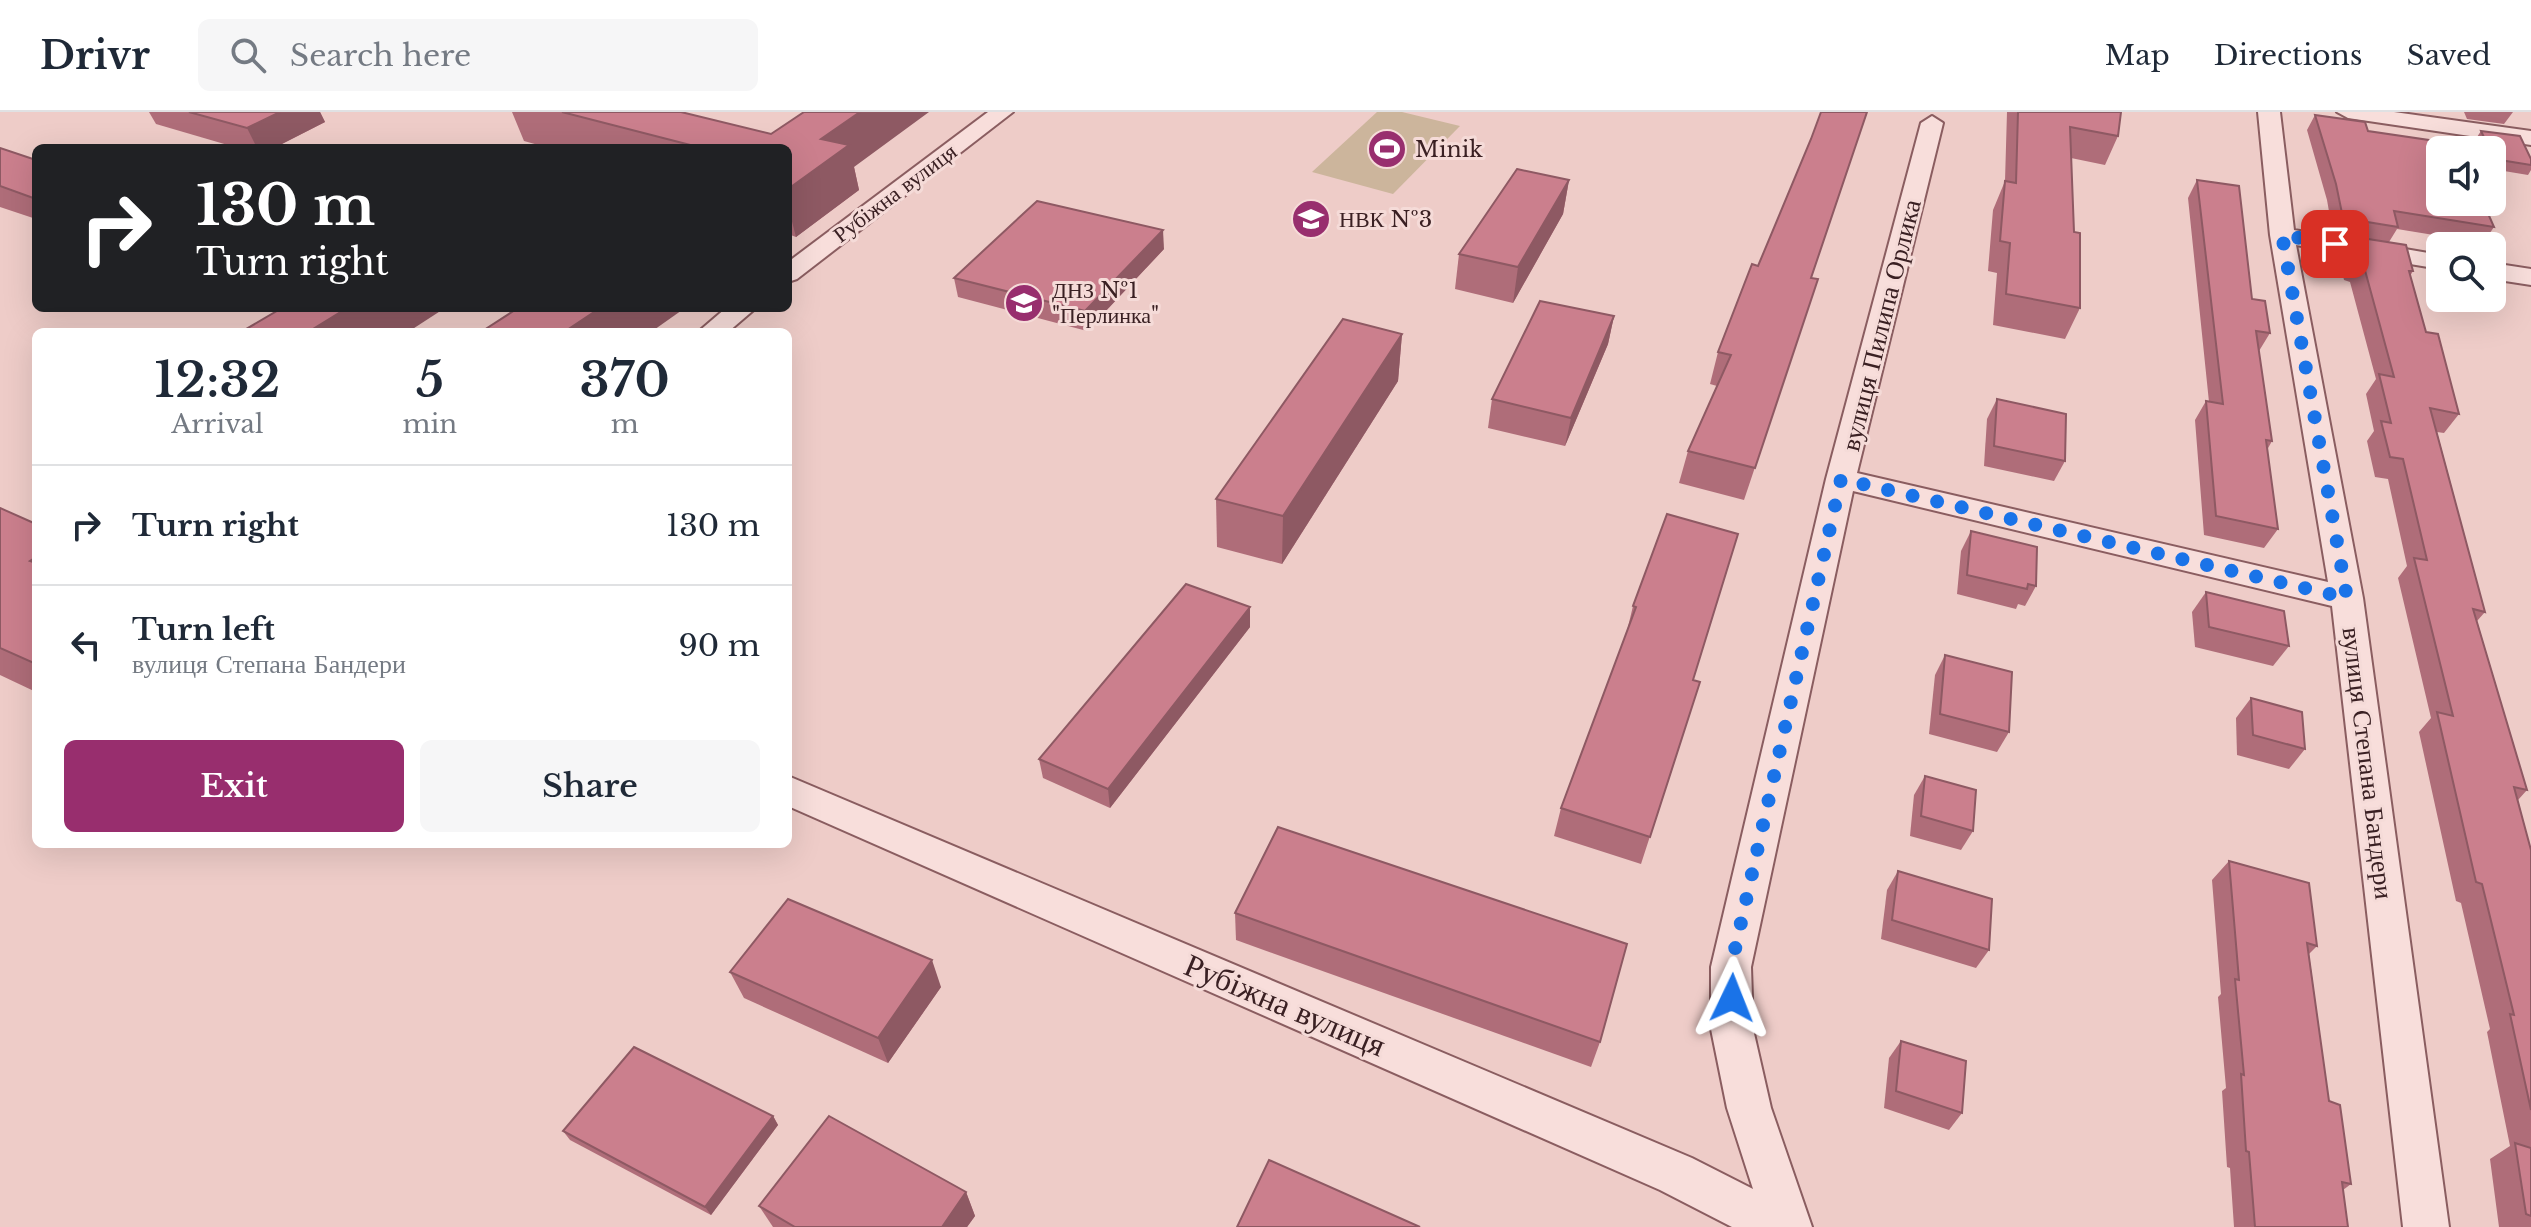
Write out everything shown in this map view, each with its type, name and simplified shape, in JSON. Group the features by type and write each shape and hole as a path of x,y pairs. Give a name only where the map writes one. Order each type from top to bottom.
{"street":[{"name":"Рубіжна вулиця","path":"792,271 1002,112"},
{"name":"вулиця Степана Бандери","path":"2269,112 2282,235 2347,598 2426,1227"},
{"path":"2348,112 2531,138"},
{"name":"вулиця Пилипа Орлика","path":"1789,1227 1749,1108 1732,1029 1731,967 1841,479 1932,123"},
{"path":"2282,235 2426,260"},
{"path":"2506,273 2531,277"},
{"path":"716,328 738,312"},
{"path":"1841,479 2347,598"},
{"name":"Рубіжна вулиця","path":"792,792 1676,1174 1780,1227"}],"shaded area":[{"name":"Minik","path":"1377,112 1402,112 1460,126 1393,194 1312,172"}],"building":[{"path":"189,112 280,112 247,128"},
{"path":"562,112 681,112 771,134 804,112 860,112 821,139 849,145 792,186 792,144 686,144"},
{"path":"1821,112 1867,112 1811,278 1818,279 1755,468 1688,451 1731,355 1718,352 1752,264 1758,266"},
{"path":"2018,112 2121,112 2118,136 2070,127 2074,232 2080,233 2080,308 2006,294 2010,243 2000,241 2005,181 2016,183"},
{"path":"2315,115 2365,122 2368,131 2426,140 2426,216 2489,216 2494,227 2394,211 2398,227 2343,218"},
{"path":"2481,131 2520,136 2531,165 2506,161 2506,136 2483,136"},
{"path":"0,148 32,159 32,198 0,186"},
{"path":"1517,169 1569,180 1518,267 1459,254"},
{"path":"2197,180 2239,186 2252,299 2265,301 2270,333 2256,331 2272,441 2266,440 2278,529 2216,516 2206,401 2223,404"},
{"path":"1037,201 1163,230 1085,311 954,278"},
{"path":"2349,236 2406,245 2413,271 2409,271 2426,332 2438,334 2459,414 2430,408 2485,612 2473,609 2527,790 2514,787 2531,850 2531,1110 2510,1014 2514,1015 2482,884 2476,882 2437,712 2453,716 2414,558 2427,560 2403,459 2390,457 2381,421 2391,423 2379,374 2394,377 2363,263 2356,261"},
{"path":"1540,301 1614,316 1571,418 1492,399"},
{"path":"275,312 340,312 314,328 248,328"},
{"path":"512,312 594,312 570,328 487,328"},
{"path":"1343,319 1402,334 1283,516 1216,499"},
{"path":"1997,399 2066,414 2065,461 1994,446"},
{"path":"0,508 32,522 32,662 0,648"},
{"path":"1667,514 1738,534 1693,680 1700,682 1650,837 1561,808"},
{"path":"1971,531 2037,547 2036,586 2028,584 2027,589 1967,575"},
{"path":"1186,584 1250,607 1108,789 1039,759"},
{"path":"2206,592 2284,611 2289,646 2209,627"},
{"path":"1945,655 2012,672 2009,732 1940,714"},
{"path":"2251,698 2302,712 2305,749 2253,735"},
{"path":"1925,776 1976,790 1973,831 1921,816"},
{"path":"1278,827 1627,944 1600,1042 1235,913"},
{"path":"2229,861 2309,883 2317,946 2307,943 2329,1101 2340,1105 2351,1184 2342,1182 2348,1227 2255,1227 2249,1152 2246,1151 2241,1074 2244,1075 2235,979 2239,980"},
{"path":"1898,871 1992,899 1989,950 1892,920"},
{"path":"788,899 932,960 878,1038 730,972"},
{"path":"1901,1041 1966,1061 1962,1113 1896,1091"},
{"path":"634,1047 773,1116 705,1207 563,1131"},
{"path":"829,1116 966,1192 942,1227 795,1227 759,1206"},
{"path":"2515,1143 2531,1148 2531,1216 2526,1214"},
{"path":"1269,1160 1420,1227 1237,1227"}],"place":[{"name":"Minik","path":"1387,149"},
{"name":"НВК №3","path":"1311,219"},
{"name":"ДНЗ №1 \"Перлинка\"","path":"1024,303"}],"route":[{"path":"1732,998 1731,967 1841,479 2347,598 2282,235 2335,244"}]}
